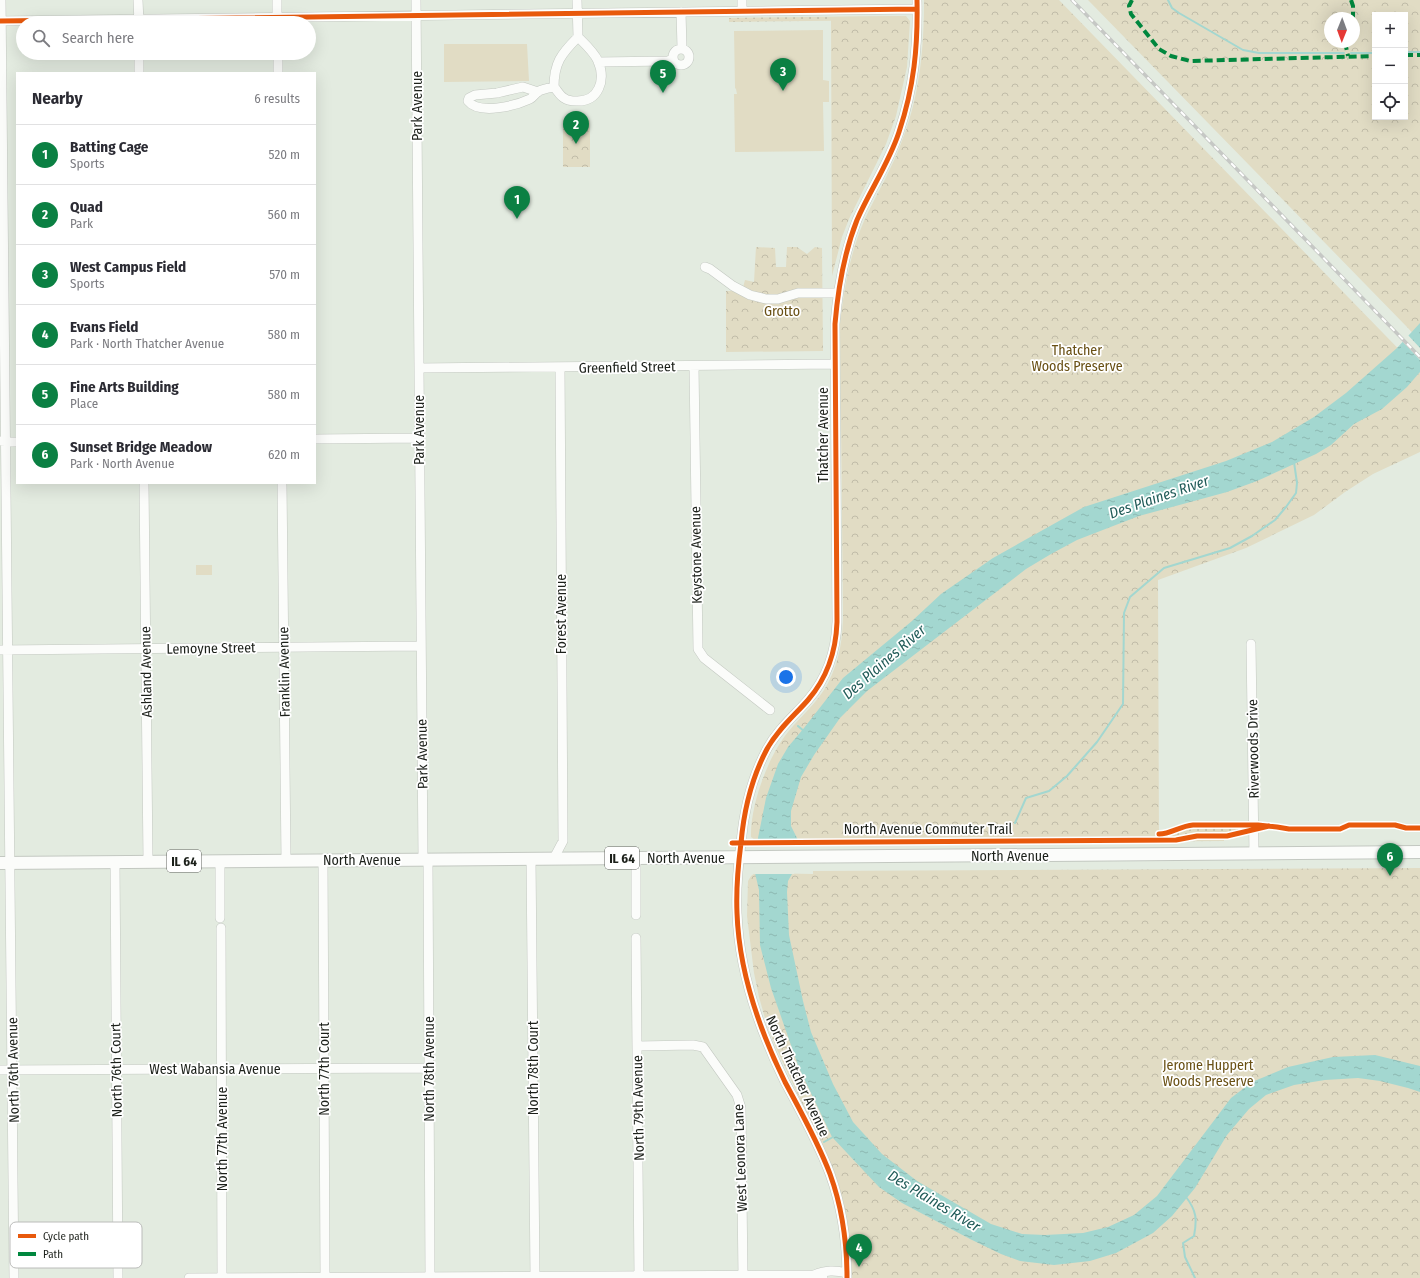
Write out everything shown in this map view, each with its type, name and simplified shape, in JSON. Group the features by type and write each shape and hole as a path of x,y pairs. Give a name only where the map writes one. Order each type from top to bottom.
{"main road":[{"name":"North Avenue","path":"5,863 1420,852"}],"street":[{"name":"North 76th Avenue","path":"1,0 5,863 13,1070 14,1222"},
{"path":"138,0 139,16"},
{"path":"277,0 277,16"},
{"name":"Park Avenue","path":"416,0 421,646 426,859"},
{"path":"577,0 578,37 587,46 598,62 601,80 599,90 591,98 582,101 571,101 564,98 554,87 554,74 557,63 564,51 578,37"},
{"path":"742,0 742,11"},
{"path":"316,19 742,11 917,5"},
{"name":"Thatcher Avenue","path":"739,858 746,805 750,788 759,764 781,728 815,691 830,663 833,654 837,634 835,324 838,293 851,235 865,203 891,153 910,97 917,48 917,5"},
{"path":"681,12 682,48"},
{"path":"0,20 16,20"},
{"path":"682,48 687,50 690,54 688,62 684,65 679,65 673,59 675,51 682,48"},
{"path":"598,62 668,61 673,59"},
{"path":"139,60 139,72"},
{"path":"278,60 278,72"},
{"path":"538,92 523,88 475,95 469,98 468,101 471,105 477,107 486,108 512,106 531,99 538,92 554,87"},
{"path":"705,267 733,286 750,295 766,300 778,299 798,293 838,293"},
{"name":"Greenfield Street","path":"419,368 835,364"},
{"name":"Keystone Avenue","path":"694,366 698,649 704,658 770,710"},
{"name":"Forest Avenue","path":"554,858 563,841 560,367"},
{"path":"316,439 419,438"},
{"path":"3,441 16,442"},
{"name":"Ashland Avenue","path":"144,484 148,861"},
{"name":"Franklin Avenue","path":"282,484 286,860"},
{"name":"Riverwoods Drive","path":"1251,644 1254,854"},
{"name":"Lemoyne Street","path":"4,650 421,646"},
{"name":"North 78th Court","path":"531,858 535,1277"},
{"path":"636,858 636,915"},
{"name":"North Thatcher Avenue","path":"739,858 737,914 740,948 750,996 762,1032 817,1143 830,1175 846,1240 847,1276"},
{"name":"North 78th Avenue","path":"426,859 430,1277"},
{"name":"North 77th Court","path":"323,860 325,1278"},
{"path":"220,861 220,918"},
{"name":"North 76th Court","path":"114,862 117,1222"},
{"name":"North 77th Avenue","path":"220,928 222,1278"},
{"name":"North 79th Avenue","path":"636,938 639,1277"},
{"name":"West Leonora Lane","path":"637,1046 693,1045 703,1047 738,1095 741,1108 743,1277"},
{"name":"West Wabansia Avenue","path":"0,1070 429,1068"},
{"name":"North 76th Avenue","path":"14,1268 14,1278"},
{"name":"North 76th Court","path":"118,1268 118,1278"},
{"path":"189,1278 743,1277 818,1276 824,1271 838,1271 847,1276"},
{"path":"838,1278 847,1276"}],"green space":[{"name":"Thatcher Woods Preserve","path":"924,0 1059,0 1420,371 1420,452 1373,474 1314,515 1246,548 1158,580 1159,841 813,844 813,840 755,840 751,837 751,825 757,796 767,768 788,732 824,690 832,674 840,648 843,612 840,324 848,271 859,233 890,170 909,121 920,70"},
{"path":"1088,0 1420,0 1420,341 1407,327"},
{"path":"901,16 901,20 729,22 729,18"},
{"path":"906,16 910,21 907,67 896,116 886,144 849,219 842,237 832,276 831,17"},
{"path":"823,30 823,80 829,81 829,102 823,102 824,151 735,152 734,94 737,94 735,88 734,31"},
{"path":"444,44 527,44 529,81 444,82"},
{"path":"563,120 590,120 590,167 563,167"},
{"name":"Grotto","path":"756,247 775,248 776,267 786,267 787,247 797,247 807,254 815,247 822,248 823,351 726,352 726,291 742,291 745,280 754,282"},
{"path":"196,565 212,565 212,575 196,575"},
{"path":"1189,826 1245,827 1242,830 1227,835 1195,835 1177,838 1131,838 1137,836 1165,835"},
{"path":"1196,837 1224,837 1224,841 1086,842 1177,841"},
{"name":"Jerome Huppert Woods Preserve","path":"1420,868 1420,1278 851,1278 849,1237 817,1135 776,1048 766,1022 759,997 754,973 747,916 748,881 755,873 813,874 813,871"}],"water":[{"name":"Des Plaines River","path":"1420,323 1420,372 1407,387 1382,409 1354,424 1331,445 1316,454 1257,481 1227,492 1139,516 1077,540 1026,569 867,691 840,718 814,755 801,777 791,811 791,826 798,840 792,874 788,881 787,892 789,935 811,1032 833,1084 853,1122 882,1154 917,1181 991,1224 1022,1234 1045,1235 1083,1233 1108,1227 1134,1215 1157,1196 1231,1098 1252,1082 1288,1067 1333,1057 1375,1055 1420,1066 1420,1092 1380,1081 1358,1078 1325,1080 1294,1085 1266,1095 1249,1109 1227,1135 1195,1188 1172,1216 1153,1233 1116,1253 1090,1261 1054,1265 1020,1261 1001,1254 970,1239 902,1203 879,1187 832,1137 799,1068 771,988 760,945 759,890 755,873 758,838 766,798 778,764 788,747 843,678 912,621 941,594 993,558 1084,507 1226,461 1272,442 1314,417 1346,393 1397,348"}],"pier":[{"path":"1407,334 1420,348 1420,360 1401,340"},
{"path":"756,840 800,840 794,874 754,874"}],"waterway":[{"path":"1168,0 1172,8 1179,13 1243,50 1259,53 1344,53"},
{"path":"1408,52 1420,52"},
{"path":"1351,53 1372,53"},
{"path":"1015,823 1026,798 1049,791 1067,776 1097,742 1123,704 1124,613 1130,597 1164,568 1230,548 1252,536 1275,520 1296,493 1297,483 1294,462"},
{"path":"798,726 805,732"},
{"path":"824,1142 833,1137"},
{"path":"1186,1197 1194,1211 1196,1225 1194,1236 1183,1243 1185,1257 1195,1278"}],"railway":[{"path":"1072,0 1420,357"}],"marked path":[{"path":"1132,0 1129,6 1131,14 1159,49 1171,56 1190,61 1372,56"},
{"path":"1351,0 1353,12"},
{"path":"1346,48 1348,56"},
{"path":"1408,55 1420,55"}],"cycle path":[{"path":"847,1278 846,1252 841,1212 830,1174 815,1139 785,1082 767,1042 746,979 739,935 737,904 738,878 744,818 749,794 761,760 776,735 815,692 829,664 835,643 837,622 835,324 838,297 842,271 852,232 862,209 890,155 904,115 912,83 916,51 917,0"},
{"path":"316,17 917,9"},
{"path":"0,21 16,21"},
{"path":"1159,834 1168,833 1193,825 1258,825 1289,829 1340,829 1349,825 1395,825 1406,828 1420,828"},
{"name":"North Avenue Commuter Trail","path":"732,843 1176,840 1197,836 1227,836 1269,826"}],"place":[{"name":"West Campus Field","path":"783,91"},
{"name":"Fine Arts Building","path":"663,93"},
{"name":"Quad","path":"576,144"},
{"name":"Batting Cage","path":"517,219"},
{"name":"Sunset Bridge Meadow","path":"1390,876"},
{"name":"Evans Field","path":"859,1267"}]}
